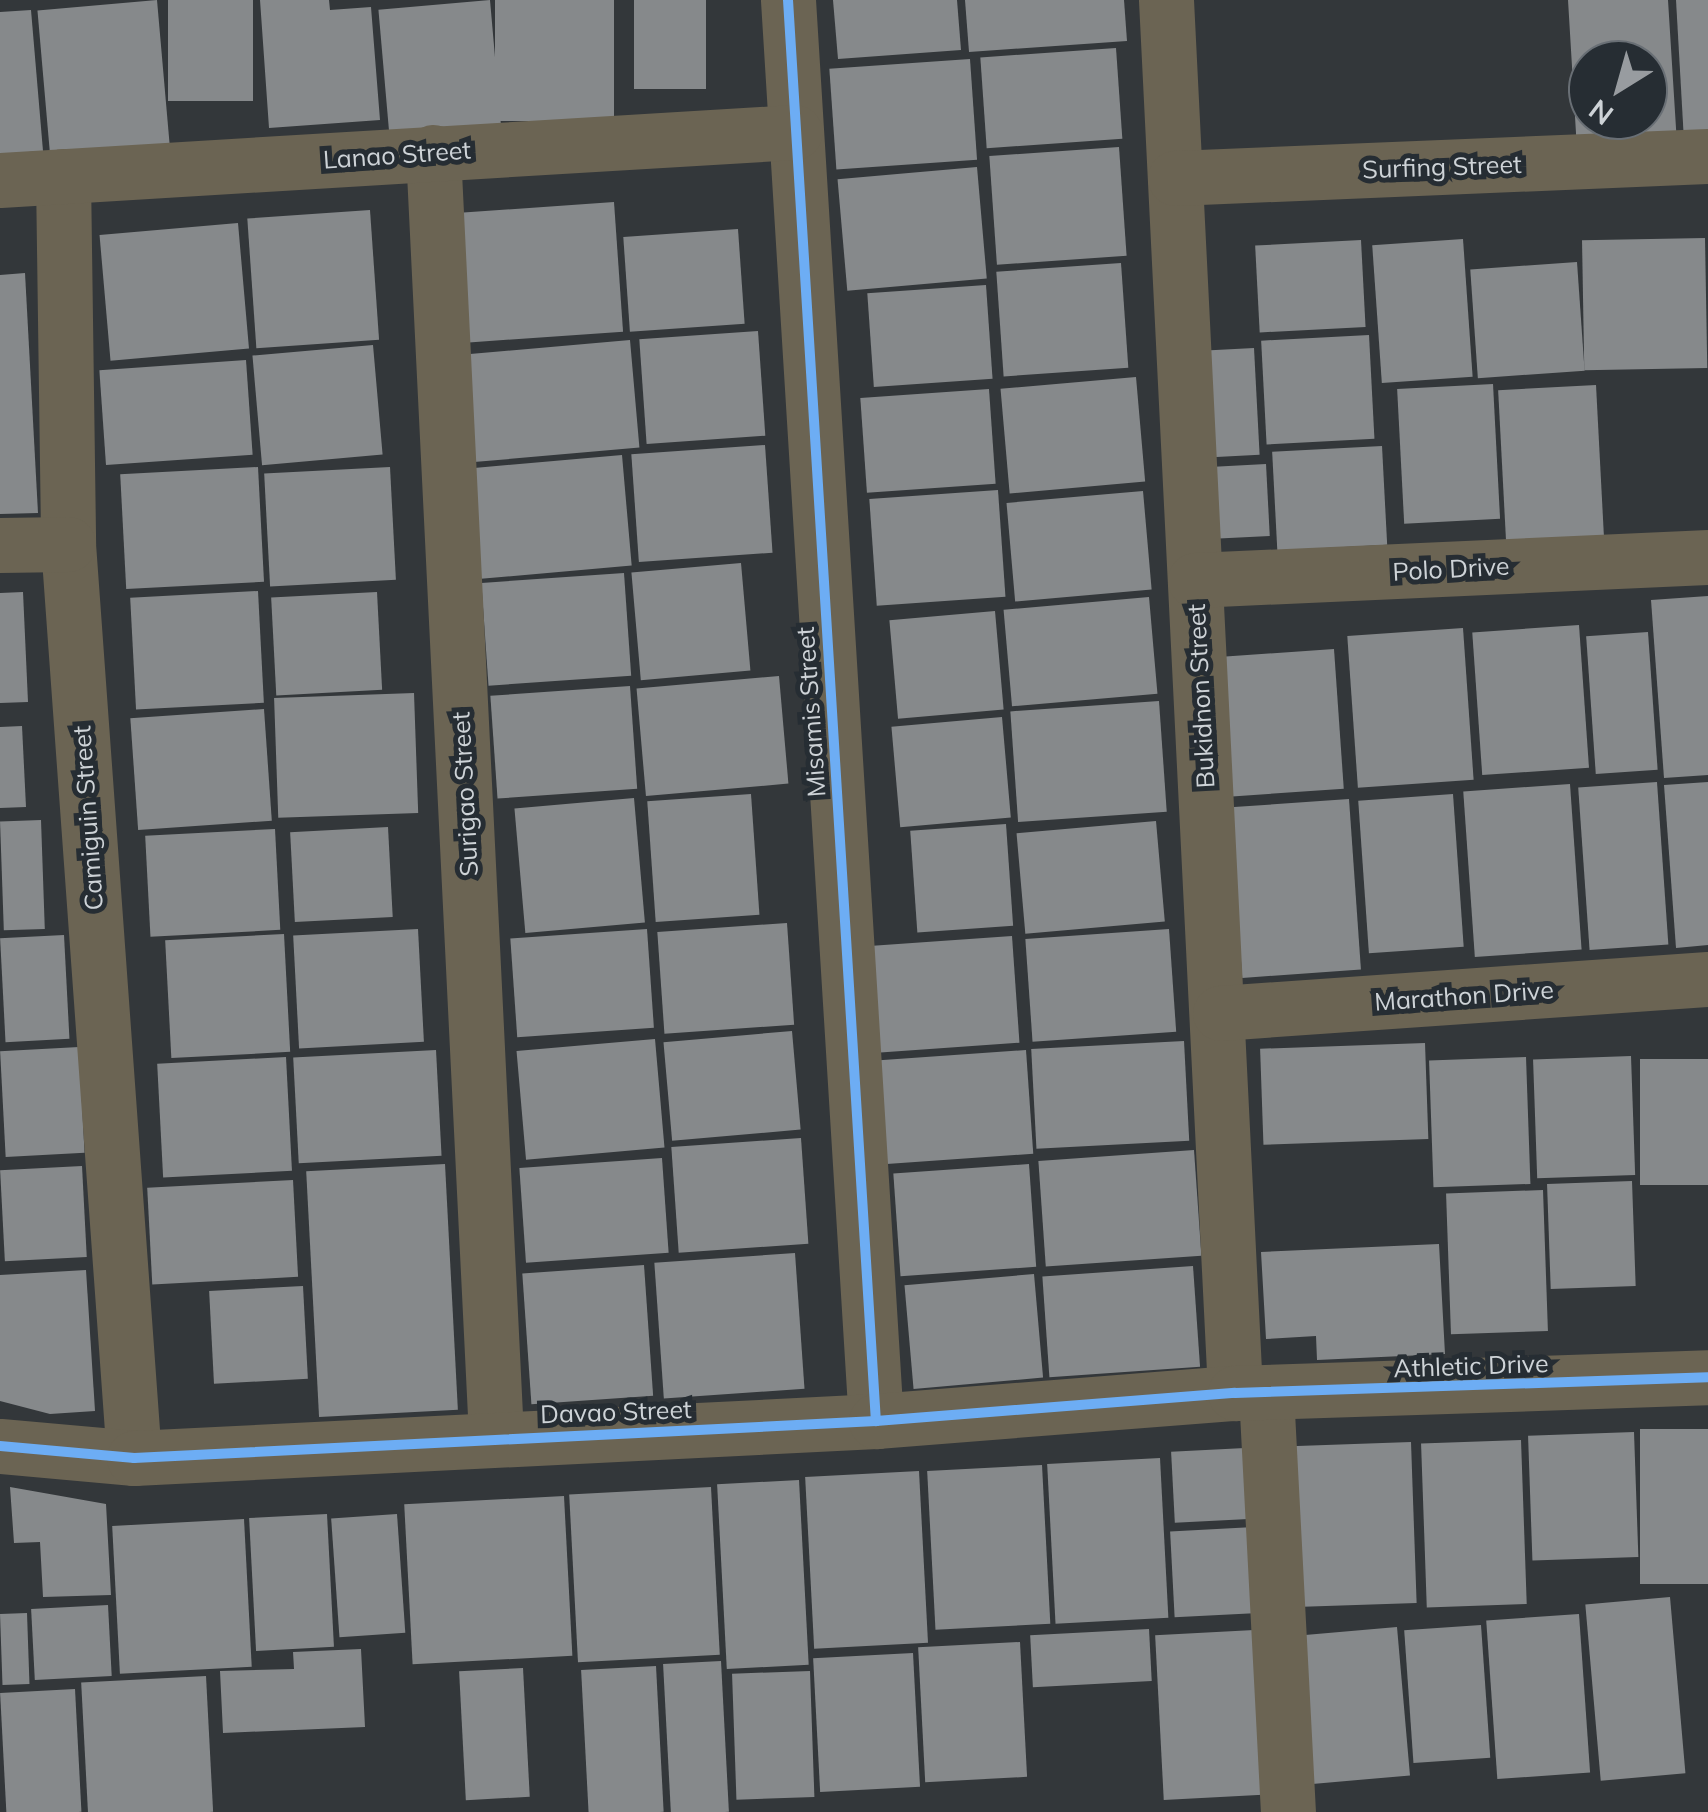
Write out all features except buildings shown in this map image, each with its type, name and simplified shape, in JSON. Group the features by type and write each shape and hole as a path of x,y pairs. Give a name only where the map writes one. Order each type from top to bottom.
{"street":[{"name":"Misamis Street","path":"788,0 876,1421"},
{"name":"Bukidnon Street","path":"1166,0 1220,1012 1288,1812"},
{"name":"Lanao Street","path":"0,180 795,132"},
{"name":"Surigao Street","path":"433,152 496,1436"},
{"name":"Surfing Street","path":"1175,178 1708,156"},
{"name":"Camiguin Street","path":"63,176 68,544 134,1458"},
{"path":"0,545 68,544"},
{"name":"Polo Drive","path":"1194,580 1708,558"},
{"name":"Marathon Drive","path":"1220,1012 1708,979"},
{"name":"Athletic Drive","path":"1250,1393 1708,1377"},
{"name":"Davao Street","path":"0,1446 134,1458 496,1436 876,1421 1250,1393"}],"cycle path":[{"path":"788,0 876,1421"},
{"path":"0,1446 134,1458 876,1421 1235,1393 1708,1377"}]}
